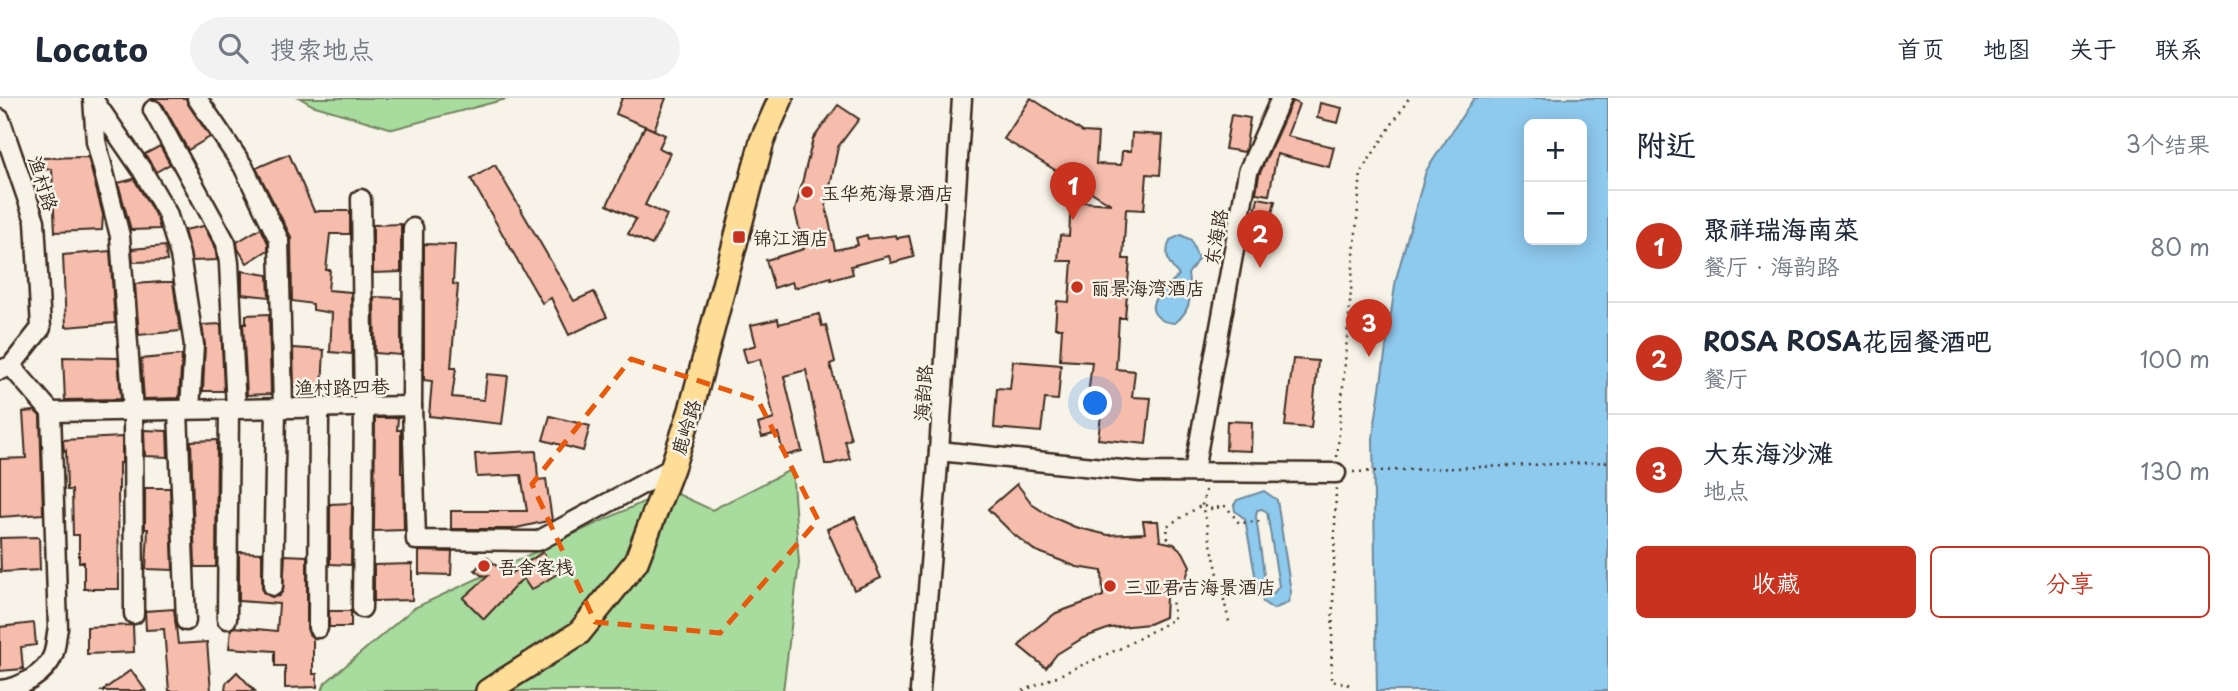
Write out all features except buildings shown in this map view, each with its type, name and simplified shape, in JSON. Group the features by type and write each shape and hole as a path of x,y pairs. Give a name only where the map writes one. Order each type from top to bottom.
{"main road":[{"name":"鹿岭路","path":"488,691 579,633 636,562 691,410 762,141 781,98"}],"street":[{"path":"198,98 243,166 279,240 279,408 274,586"},
{"name":"海韵路","path":"920,691 962,98"},
{"name":"东海路","path":"1203,471 1248,172 1281,98"},
{"path":"93,99 142,170 167,213 180,254 194,345 184,410 186,621"},
{"path":"93,99 96,141 120,236 133,411 134,614"},
{"path":"153,110 226,243 229,263 233,409 227,620"},
{"name":"渔村路","path":"0,119 35,221 41,328 6,368"},
{"path":"361,199 364,407 362,608"},
{"path":"412,406 413,228"},
{"path":"0,690 23,684 46,667 54,655 58,628 51,412 6,368"},
{"name":"渔村路四巷","path":"51,412 412,406 416,540 538,541 672,468"},
{"path":"318,628 319,407"},
{"path":"939,451 1141,472 1336,473"}],"path":[{"path":"1346,691 1348,684 1331,681 1336,473 1361,172 1409,98"},
{"path":"1336,473 1608,461"},
{"path":"1203,471 1202,505 1230,626"},
{"path":"1202,505 1210,509 1226,506 1239,523 1264,520"},
{"path":"1168,539 1167,526 1202,505"},
{"path":"1220,584 1273,582"},
{"path":"1023,691 1121,648 1174,619 1172,598"}],"highlighted area":[{"path":"631,359 758,400 818,520 720,633 595,622 532,484"}],"green space":[{"path":"300,98 510,98 393,129 312,105"},
{"path":"792,469 799,563 783,691 322,691 325,683 414,608 669,490 712,510"}],"water":[{"path":"1474,98 1608,98 1608,691 1377,691 1373,437 1396,279 1426,171"},
{"path":"1181,235 1191,240 1198,259 1188,274 1188,307 1175,323 1160,319 1155,314 1153,303 1179,275 1170,263 1167,250 1170,240"},
{"path":"1264,491 1277,500 1291,592 1288,603 1273,609 1263,602 1257,586 1245,519 1235,511 1237,500","holes":["1257,510 1267,512 1279,586 1273,594 1266,589 1256,517"]}],"place":[{"name":"玉华苑海景酒店","path":"807,192"},
{"name":"聚祥瑞海南菜","path":"1073,220"},
{"name":"锦江酒店","path":"739,237"},
{"name":"ROSA ROSA花园餐酒吧","path":"1260,268"},
{"name":"丽景海湾酒店","path":"1077,287"},
{"name":"大东海沙滩","path":"1369,357"},
{"name":"吾舍客栈","path":"484,566"},
{"name":"三亚君吉海景酒店","path":"1110,586"}]}
